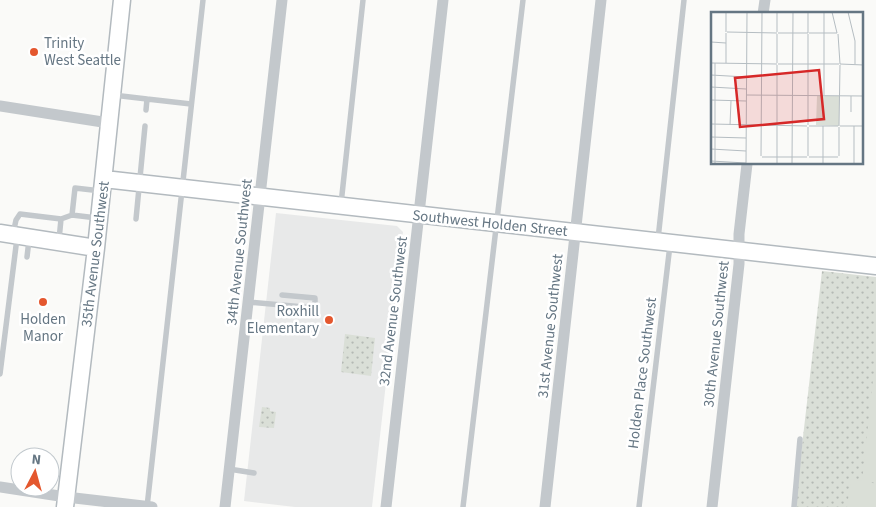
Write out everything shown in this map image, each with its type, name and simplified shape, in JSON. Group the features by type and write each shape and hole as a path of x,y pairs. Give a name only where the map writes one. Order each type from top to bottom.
{"street":[{"name":"35th Avenue Southwest","path":"66,502 100,218 122,0"},
{"name":"34th Avenue Southwest","path":"225,507 282,0"},
{"name":"32nd Avenue Southwest","path":"386,507 443,0"},
{"name":"31st Avenue Southwest","path":"545,507 602,0"},
{"path":"0,106 109,123"},
{"name":"30th Avenue Southwest","path":"712,507 747,165"},
{"name":"Southwest Holden Street","path":"103,185 139,183 876,266"},
{"path":"15,236 96,248"},
{"path":"0,487 66,502 152,507"}],"lane":[{"path":"147,507 170,271 182,188 203,0"},
{"path":"340,206 363,0"},
{"path":"463,507 523,0"},
{"name":"Holden Place Southwest","path":"639,507 684,0"},
{"path":"112,95 191,104"},
{"path":"146,110 147,99"},
{"path":"136,219 145,126"},
{"path":"72,215 75,188 103,185"},
{"path":"0,374 16,220 20,214 62,219 72,215 100,218"},
{"path":"58,242 62,219"},
{"path":"15,236 27,257"},
{"path":"248,302 315,308 316,298 282,295"},
{"path":"794,507 800,439"},
{"path":"230,469 254,473"}],"shaded area":[{"name":"Roxhill Elementary","path":"276,213 397,226 403,232 372,507 295,507 244,501"},
{"path":"822,271 876,277 876,507 795,507"},
{"path":"345,334 375,338 371,376 341,372"},
{"path":"873,380 876,381 876,483 871,482 876,485 876,507 847,507 851,479 862,481"},
{"path":"262,407 270,408 270,411 276,412 274,428 259,427"}],"place":[{"name":"Trinity West Seattle","path":"34,52"},
{"name":"Holden Manor","path":"43,302"},
{"name":"Roxhill Elementary","path":"329,320"}]}
